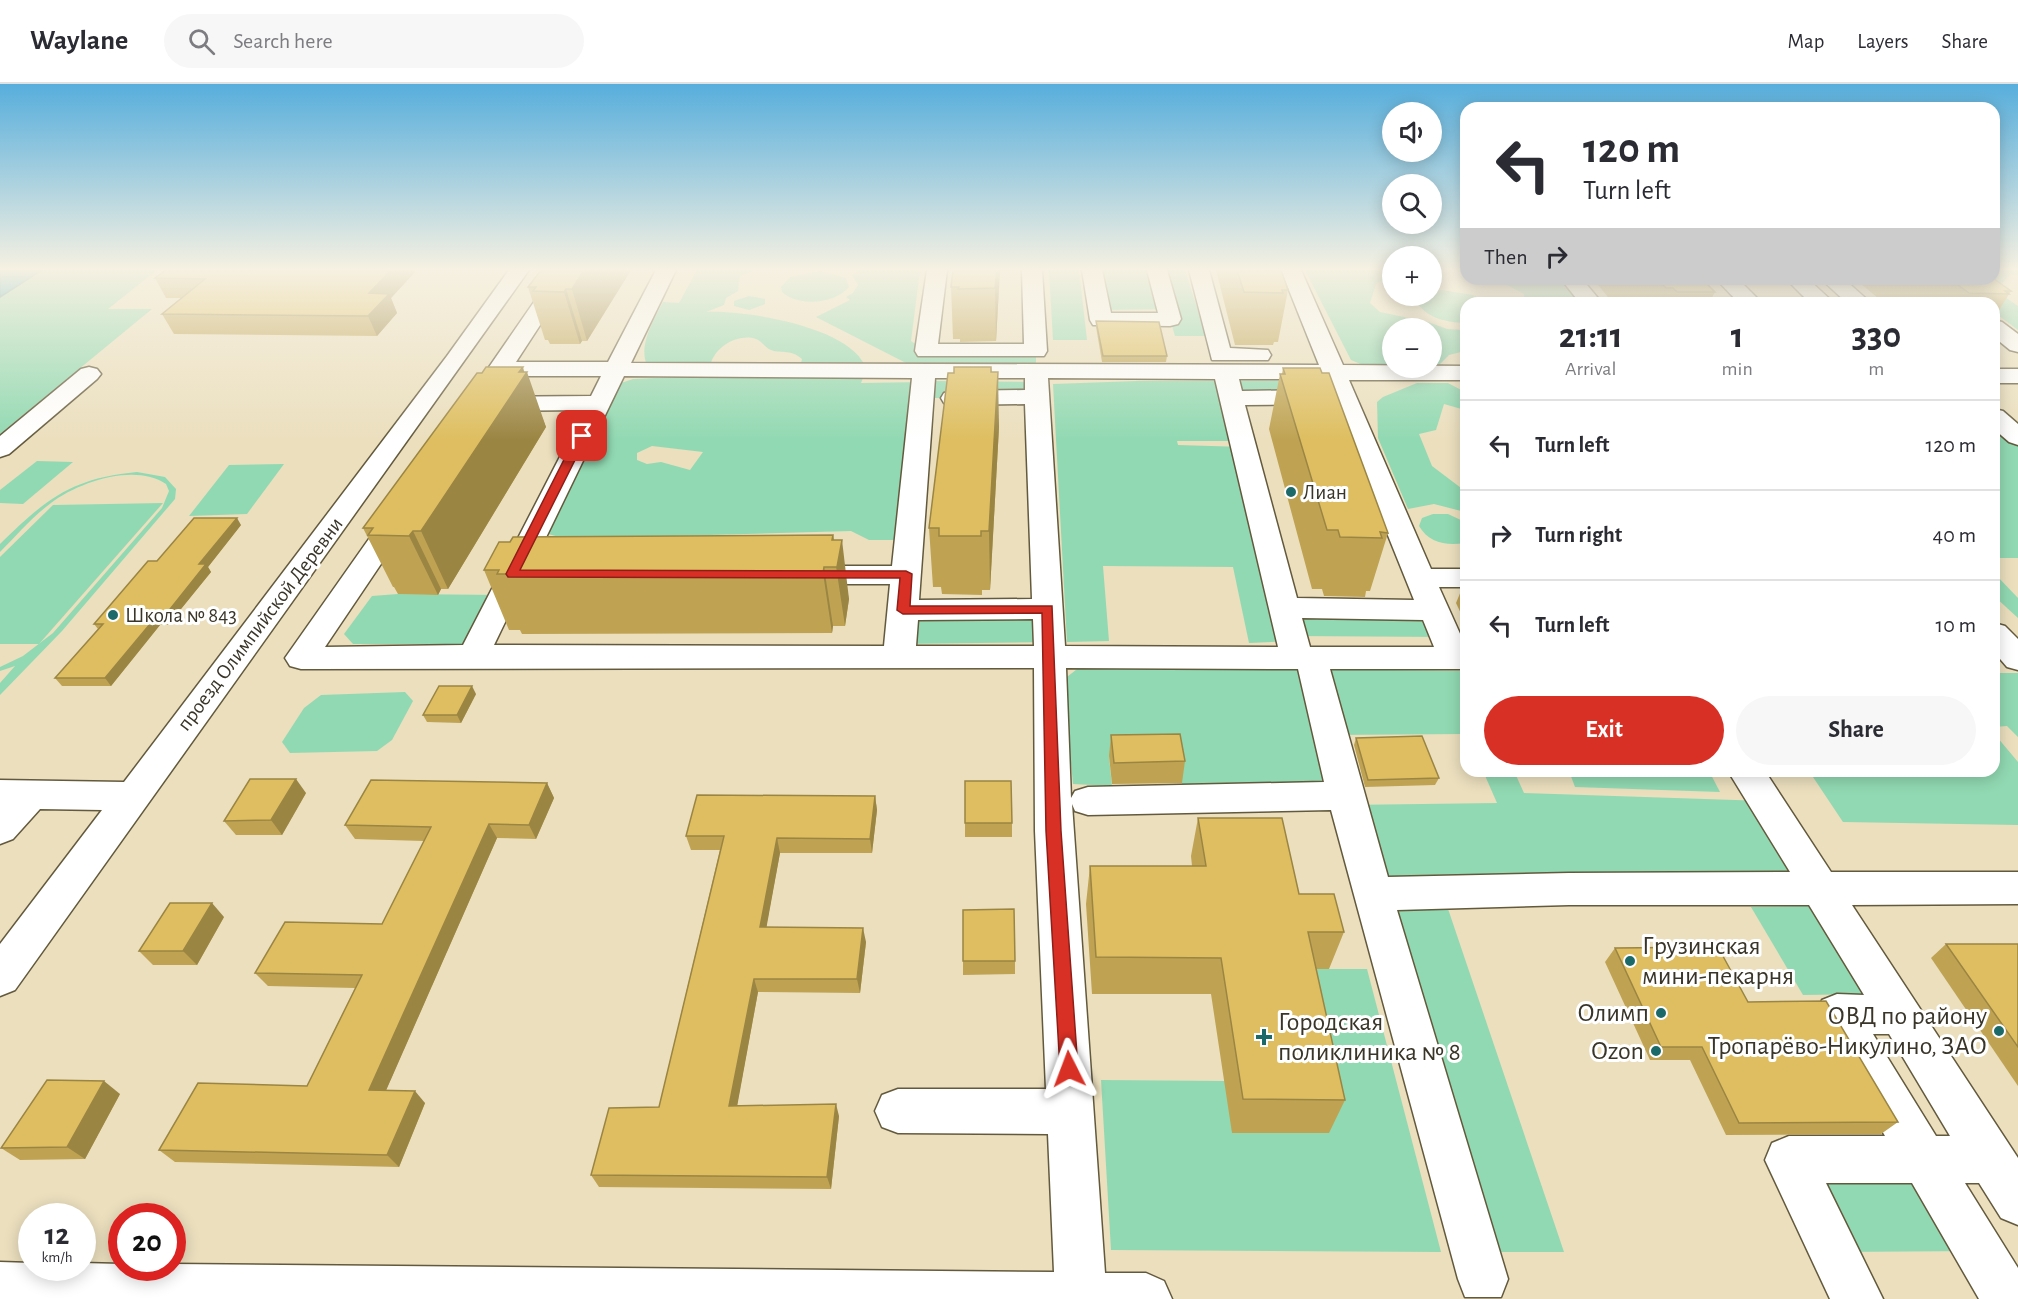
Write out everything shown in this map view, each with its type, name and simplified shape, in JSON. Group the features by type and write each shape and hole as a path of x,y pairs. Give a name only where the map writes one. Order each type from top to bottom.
{"street":[{"name":"проезд Олимпийской Деревни","path":"0,977 480,327"},
{"path":"528,327 473,409 598,403"},
{"path":"473,656 637,327"},
{"path":"929,327 926,351 1036,351 1035,327"},
{"path":"1213,327 1220,355 1460,373"},
{"path":"416,492 301,658 473,656 1460,658 1420,578 1316,327"},
{"path":"2000,332 2018,345"},
{"path":"2000,357 2018,357"},
{"path":"1228,385 1331,364"},
{"path":"500,369 924,371 1037,384 1228,385 1345,397"},
{"path":"899,657 924,371"},
{"path":"0,449 89,374"},
{"path":"2000,376 2018,376"},
{"path":"922,398 1037,384"},
{"path":"1037,384 1050,657 1053,831 1081,1298"},
{"path":"1228,385 1285,609 1304,658 1483,1279"},
{"path":"2000,421 2018,437"},
{"path":"512,574 546,574"},
{"path":"773,574 906,574"},
{"path":"1420,578 1460,578"},
{"path":"903,610 1048,609"},
{"path":"1285,609 1434,610"},
{"path":"2000,640 2018,660"},
{"path":"2000,660 2018,660"},
{"path":"1750,777 2018,1201"},
{"path":"0,830 15,794 132,796"},
{"path":"1088,801 1344,796"},
{"path":"1373,894 1569,889 2018,888"},
{"path":"1900,1015 1837,1014 2008,1299"},
{"path":"898,1111 1071,1112"},
{"path":"1857,1299 1789,1160 1992,1159"},
{"path":"0,1288 738,1297 1146,1299"}],"green space":[{"path":"0,327 130,327 0,434"},
{"path":"651,327 804,327 838,340 855,352 865,366 801,363 802,359 794,354 771,350 758,340 749,338 729,342 718,351 711,363 647,365 644,350"},
{"path":"835,327 913,327 911,341 926,351 1036,351 1036,364 908,364"},
{"path":"1052,327 1085,327 1087,340 1053,340"},
{"path":"1172,327 1203,327 1206,336 1175,336"},
{"path":"1334,327 1382,327 1382,364 1363,365 1351,360"},
{"path":"1442,327 1460,330 1460,352 1449,355 1442,362"},
{"path":"677,377 863,378 861,383 923,382 909,540 869,540 851,531 567,539 548,534 621,383 633,379","holes":["652,446 703,452 690,470 661,462 647,464 637,460 637,453"]},
{"path":"1337,380 1242,398 1237,381"},
{"path":"933,381 1037,382 1037,397 933,398"},
{"path":"1227,381 1242,441 1177,441 1178,445 1244,447 1285,608 1434,610 1445,637 1293,636 1293,641 1249,643 1233,567 1103,566 1109,641 1067,642 1053,384"},
{"path":"1417,383 1448,383 1460,389 1460,409 1444,404 1436,430 1419,434 1432,466 1460,487 1460,511 1434,504 1408,509 1378,438 1377,402 1383,397"},
{"path":"2000,421 2018,437 2018,558 2000,558"},
{"path":"37,461 73,462 23,504 0,503 0,490"},
{"path":"284,464 247,514 189,516 229,465"},
{"path":"137,472 165,477 176,489 175,499 62,631 0,695 0,683 15,666 0,671 0,667 23,656 53,633 162,508 169,491 166,484 139,475 123,475 92,482 76,488 51,503 0,552 0,544 31,515 61,494 94,480"},
{"path":"163,503 39,644 0,644 0,557 53,505"},
{"path":"1433,514 1448,514 1460,520 1460,543 1433,540 1419,526 1422,518"},
{"path":"2000,579 2018,598 2018,618 2000,602"},
{"path":"502,595 479,644 353,644 344,634 372,596"},
{"path":"1048,609 1050,642 900,644 903,610"},
{"path":"1081,666 1460,671 1460,734 1331,735 1342,788 1248,789 1182,784 1177,755 1109,757 1112,786 1073,784 1063,680"},
{"path":"2000,673 2018,673 2018,737 2007,726 2000,727"},
{"path":"405,692 413,701 392,740 377,751 290,753 282,742 304,708 321,695"},
{"path":"2000,741 2018,762 2018,825 1843,822 1813,777 2000,777"},
{"path":"1486,777 1517,777 1524,793 1765,801 1821,890 1443,894 1564,1252 1475,1252 1347,805 1497,803"},
{"path":"1571,777 1712,777 1720,792 1575,787"},
{"path":"1816,906 1872,994 1803,995 1751,907"},
{"path":"1295,969 1367,969 1441,1252 1111,1250 1101,1080 1224,1081"},
{"path":"1934,1176 1979,1251 1834,1252 1797,1177"}],"building":[{"path":"1097,327 1160,327 1167,356 1103,356"},
{"path":"486,367 523,367 519,372 527,372 421,531 413,531 409,536 368,535 373,528 363,528 477,373 482,373"},
{"path":"954,367 991,367 991,372 998,372 989,531 981,531 981,536 939,536 939,528 929,528 948,373 954,373"},
{"path":"1283,368 1320,368 1322,373 1329,373 1388,533 1380,532 1382,538 1340,537 1338,530 1327,530 1280,374 1285,374"},
{"path":"194,518 237,518 199,564 206,564 163,618 155,618 105,678 55,678 103,624 94,624 148,561 157,561"},
{"path":"833,535 832,540 842,540 837,567 824,567 823,573 497,574 499,570 484,570 499,542 510,542 513,537"},
{"path":"439,686 472,686 457,715 423,715"},
{"path":"1180,734 1185,761 1114,763 1111,735"},
{"path":"1422,736 1439,778 1368,780 1356,738"},
{"path":"250,779 296,779 271,820 224,821"},
{"path":"371,780 547,783 529,825 489,824 369,1090 415,1091 387,1155 159,1150 198,1083 307,1086 362,975 255,973 285,922 382,924 431,827 345,825"},
{"path":"965,781 1011,781 1012,823 965,823"},
{"path":"697,795 875,796 870,839 777,838 760,927 863,928 857,979 754,979 729,1106 836,1104 827,1177 591,1175 609,1108 659,1107 724,836 686,836"},
{"name":"Городская поликлиника № 8","path":"1198,818 1282,818 1299,894 1334,894 1344,932 1308,932 1345,1100 1243,1099 1221,958 1096,957 1090,866 1206,866"},
{"path":"170,903 212,903 183,951 139,951"},
{"path":"1014,909 1015,961 963,961 963,910"},
{"path":"1946,944 2018,944 2018,1047"},
{"path":"1718,947 1748,1002 1826,1001 1898,1122 1739,1123 1702,1047 1661,1047 1615,948"},
{"path":"47,1080 104,1081 67,1147 1,1148"}],"place":[{"name":"Лиан","path":"1291,492"},
{"name":"Школа № 843","path":"113,615"},
{"name":"Грузинская мини-пекарня","path":"1630,961"},
{"name":"Олимп","path":"1661,1013"},
{"name":"ОВД по району Тропарёво-Никулино, ЗАО","path":"1999,1031"},
{"name":"Городская поликлиника № 8","path":"1264,1037"},
{"name":"Ozon","path":"1656,1051"}],"route":[{"path":"582,436 512,574 906,574 903,610 1048,609 1053,831 1069,1069"}]}
